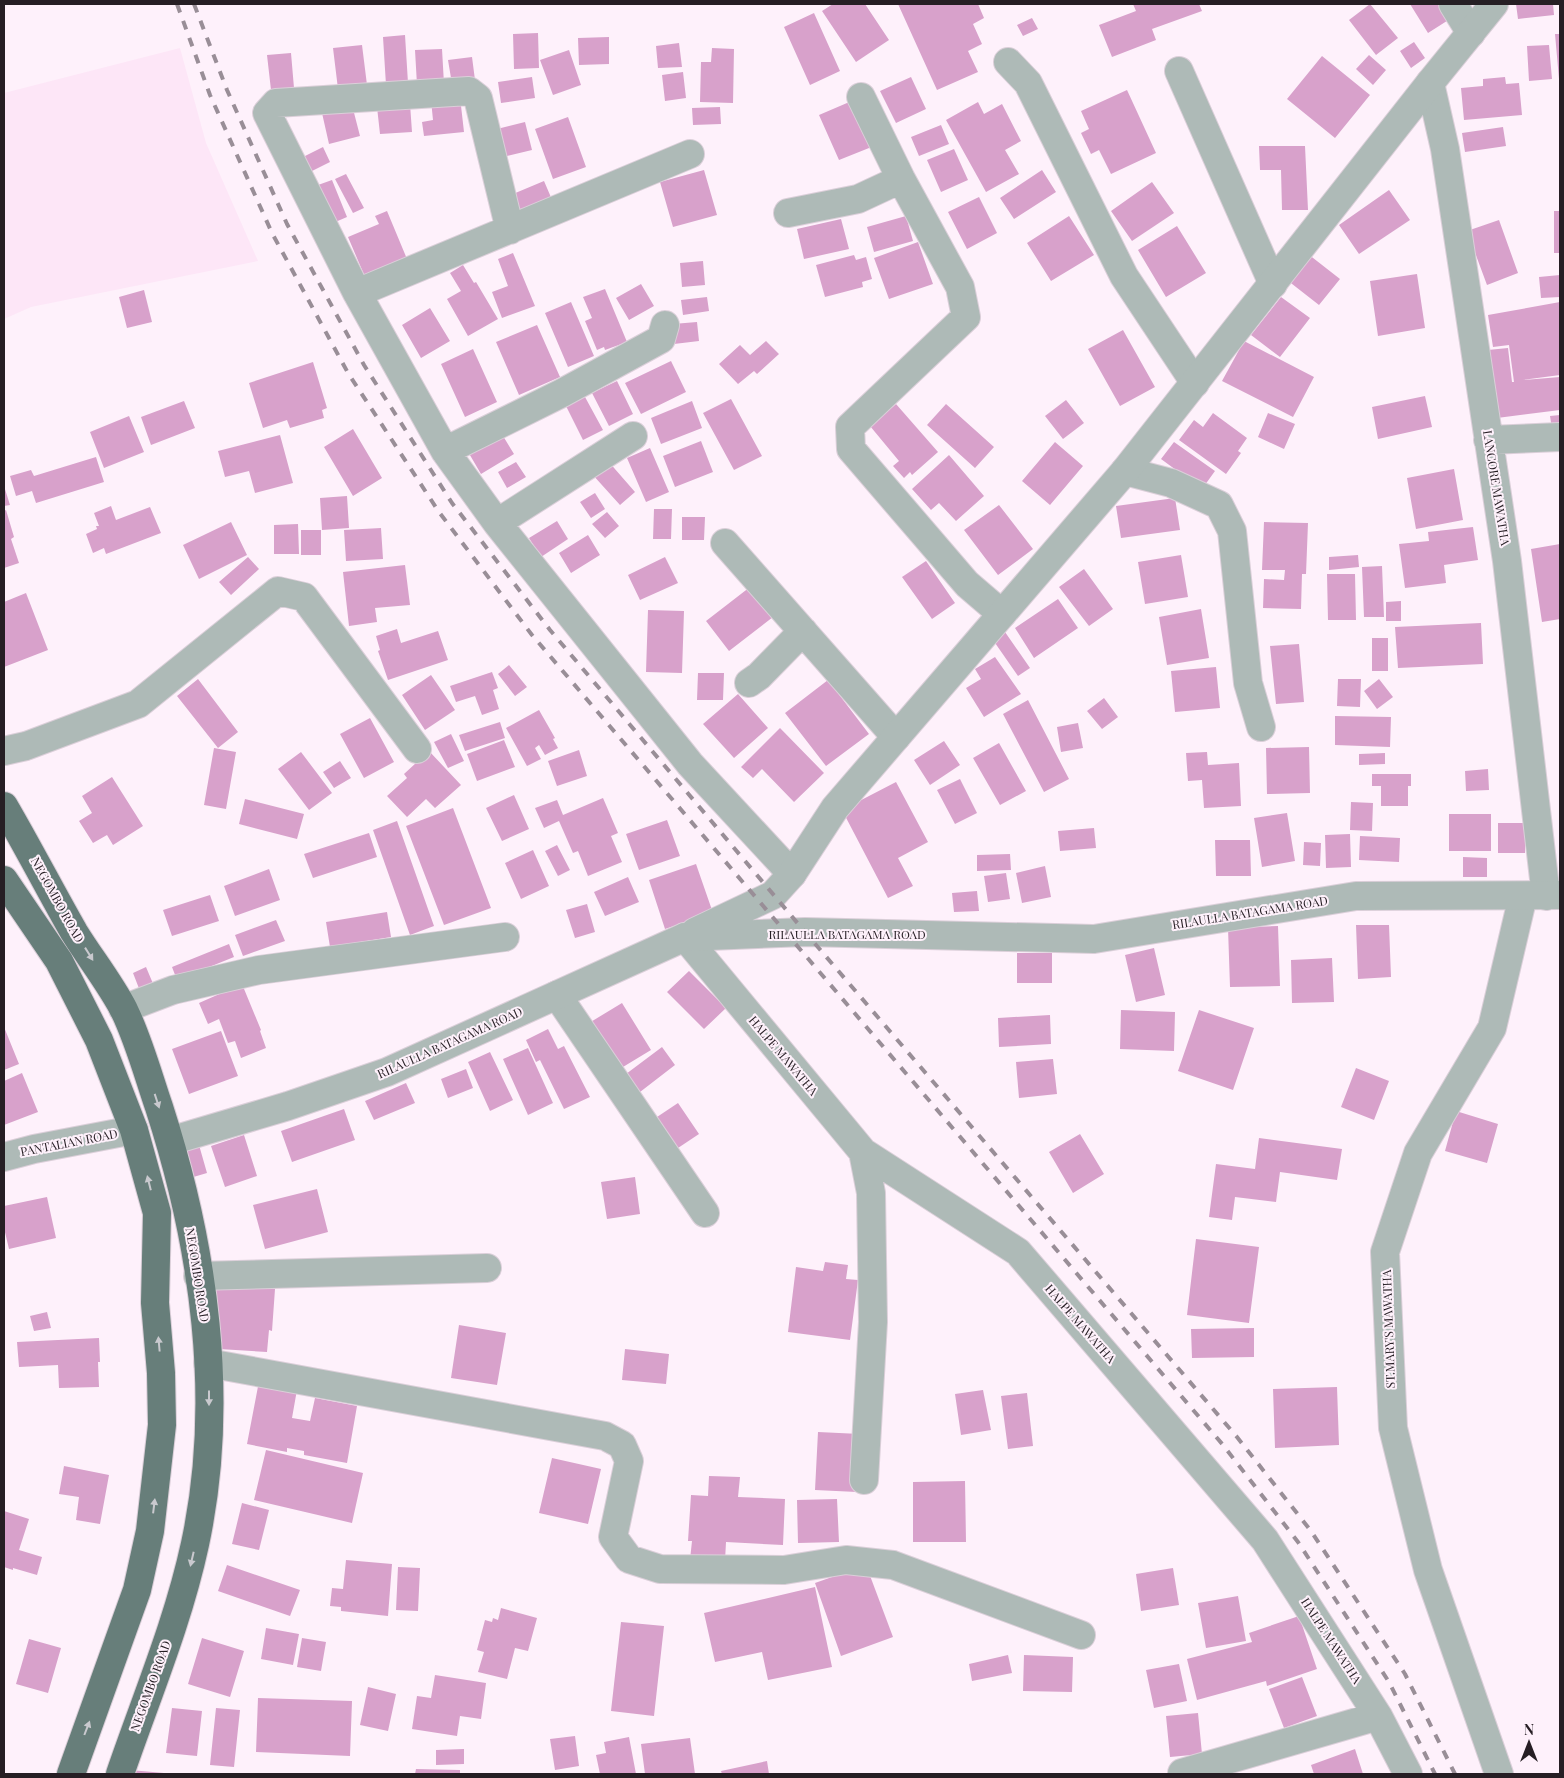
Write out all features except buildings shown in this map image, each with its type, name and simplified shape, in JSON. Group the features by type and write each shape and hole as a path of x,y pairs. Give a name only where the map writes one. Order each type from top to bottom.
{"highway":[{"name":"NEGOMBO ROAD","path":"4,806 75,933 123,1009 142,1054 170,1141 187,1209 198,1276 208,1363 210,1431 205,1489 196,1542 184,1592 120,1774"},
{"path":"4,880 59,961 99,1040 134,1130 157,1213 155,1303 161,1373 162,1425 150,1532 137,1590 71,1774"}],"street":[{"path":"1453,4 1470,33"},
{"path":"685,937 773,894 792,874 835,808 1125,471 1494,4"},
{"path":"1008,62 1028,83 1124,276 1195,383"},
{"path":"1179,71 1273,284"},
{"name":"LANCORE MAWATHA","path":"1430,83 1445,149 1507,562 1543,896"},
{"path":"510,230 478,98 469,91 276,102 267,113 357,294 445,451 497,523 690,764 792,874"},
{"path":"861,97 901,179 960,287 966,317 850,427 851,449 967,584 1002,614"},
{"path":"357,294 690,154"},
{"path":"788,213 858,199 901,179"},
{"path":"445,451 562,393 661,339 664,325"},
{"path":"497,523 633,436"},
{"path":"1488,440 1560,437"},
{"path":"1125,471 1170,483 1219,505 1232,531 1248,683 1260,727"},
{"path":"725,543 896,737"},
{"path":"4,752 26,746 138,704 278,591 304,597 417,749"},
{"path":"749,682 759,676 803,631"},
{"name":"RILAULLA BATAGAMA ROAD","path":"170,1141 288,1106 387,1072 685,937 805,932 1094,939 1356,896 1543,896"},
{"name":"ST.MARY'S MAWATHA","path":"1499,1774 1428,1570 1393,1428 1386,1252 1418,1153 1492,1028 1543,896"},
{"path":"123,1009 173,990 259,970 505,937"},
{"name":"HALPE MAWATHA","path":"685,937 863,1152 1018,1252 1266,1540 1378,1716 1408,1774"},
{"path":"558,995 705,1213"},
{"name":"PANTALIAN ROAD","path":"4,1157 34,1149 134,1130"},
{"path":"863,1152 871,1193 873,1322 864,1480"},
{"path":"198,1276 487,1268"},
{"path":"208,1363 604,1436 622,1444 629,1461 614,1537 629,1559 660,1569 784,1570 846,1560 893,1565 1081,1636"},
{"path":"1182,1773 1378,1716"}],"shaded area":[{"path":"180,48 206,143 258,261 31,307 4,319 4,93"}],"railway":[{"path":"177,4 210,95 272,233 348,373 439,512 532,635 1223,1445 1298,1542 1389,1682 1435,1774"},
{"path":"194,4 227,90 287,224 364,365 452,503 550,630 805,932 1237,1437 1311,1531 1405,1674 1455,1774"}]}
